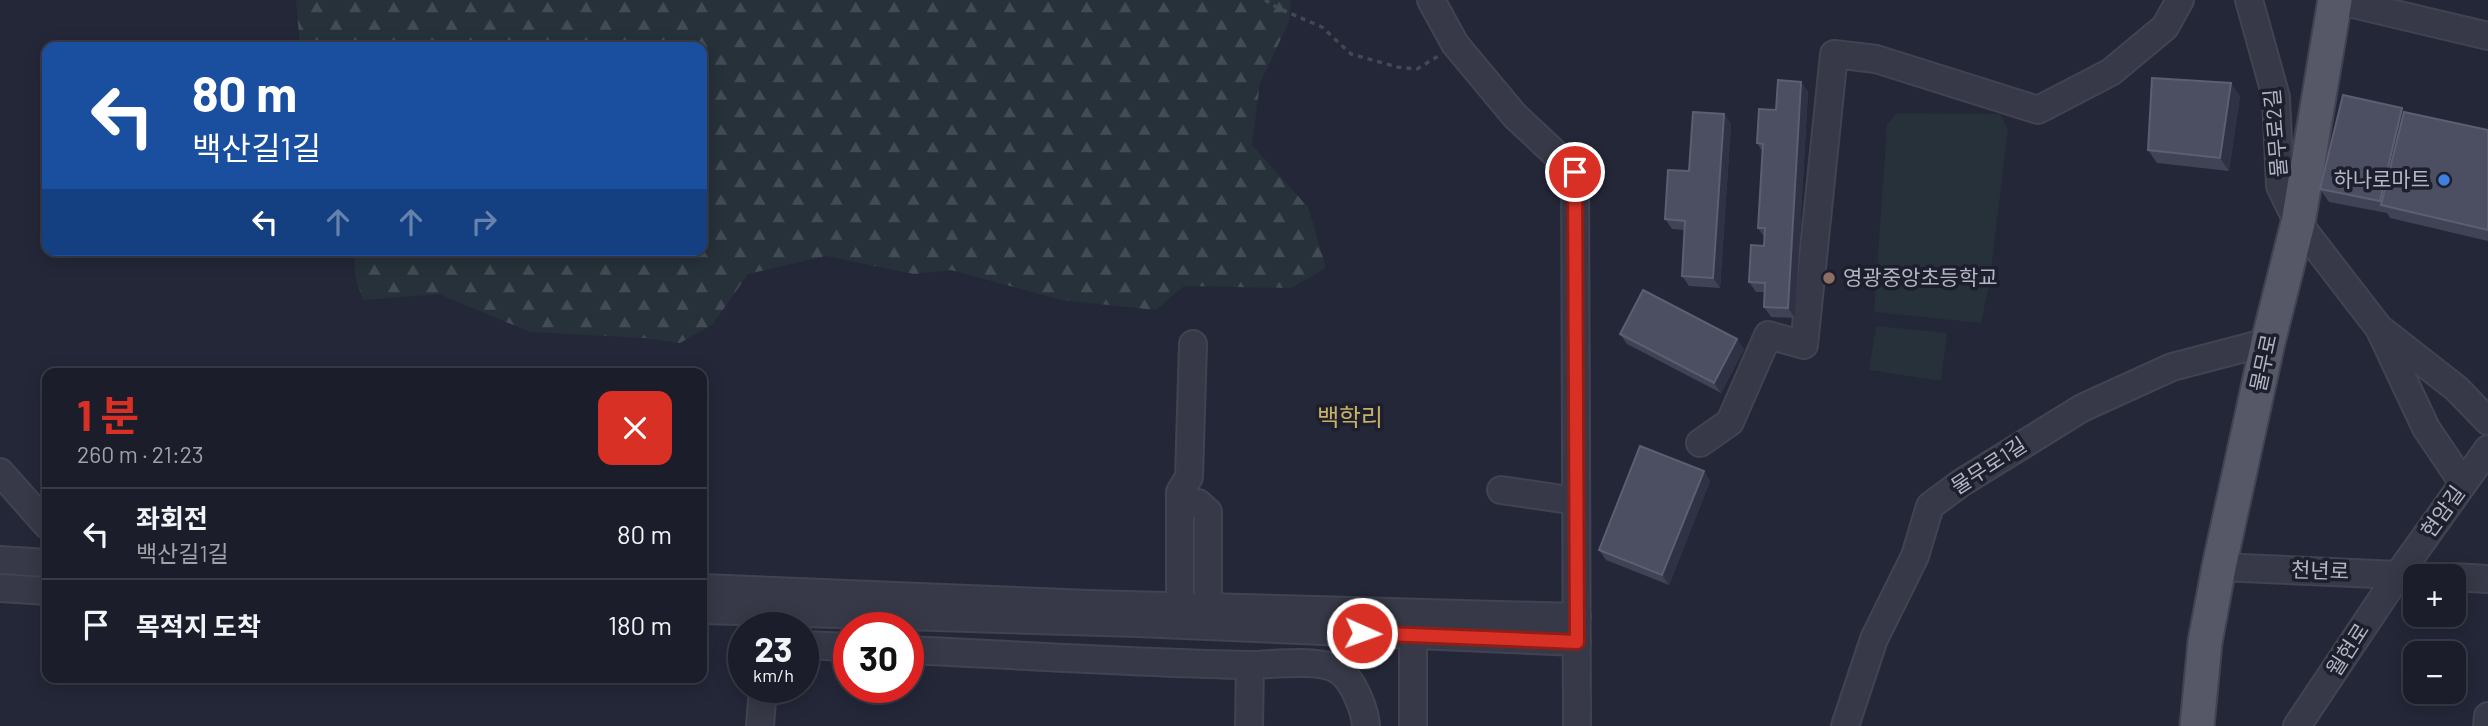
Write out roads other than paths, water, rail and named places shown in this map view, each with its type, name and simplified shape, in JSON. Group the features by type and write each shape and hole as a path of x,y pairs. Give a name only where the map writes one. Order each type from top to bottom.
{"main road":[{"name":"물무로","path":"2197,726 2205,642 2219,567 2268,342 2298,223 2336,0"}],"street":[{"path":"1431,0 1455,44 1515,116 1575,172 1577,726"},
{"path":"1700,443 1730,422 1768,335 1804,345 1833,54 1876,59 2038,110 2112,72 2165,27 2180,0"},
{"name":"물무로2길","path":"2249,0 2276,97 2280,186 2298,223 2379,328"},
{"path":"2336,0 2488,36"},
{"path":"2379,328 2457,390 2488,421"},
{"path":"2379,328 2426,428 2463,484"},
{"name":"물무로1길","path":"1845,726 1874,639 1915,556 1930,506 1961,483 2082,408 2172,367 2268,342"},
{"path":"1193,344 1189,477 1180,492 1195,617"},
{"name":"현암길","path":"2416,564 2463,484 2488,449"},
{"path":"0,471 42,519"},
{"path":"1189,477 1198,490 1198,503 1208,512 1195,617"},
{"path":"1501,490 1576,501"},
{"path":"0,560 42,564"},
{"name":"천년로","path":"2219,567 2403,575"},
{"path":"2466,578 2488,579"},
{"name":"월현로","path":"2297,726 2403,583"},
{"path":"0,588 42,591"},
{"path":"707,588 1195,617 1413,635 1577,629"},
{"path":"707,610 1195,617 1577,629"},
{"path":"1413,635 1413,726"},
{"path":"924,651 1250,665 1314,663 1339,670 1356,693 1366,726"},
{"path":"1249,726 1250,665"},
{"path":"760,726 762,703"},
{"path":"2487,726 2488,716"}],"place":[{"name":"하나로마트","path":"2444,180"},
{"name":"영광중앙초등학교","path":"1829,278"}],"district":[{"name":"백학리","path":"1350,418"}]}
